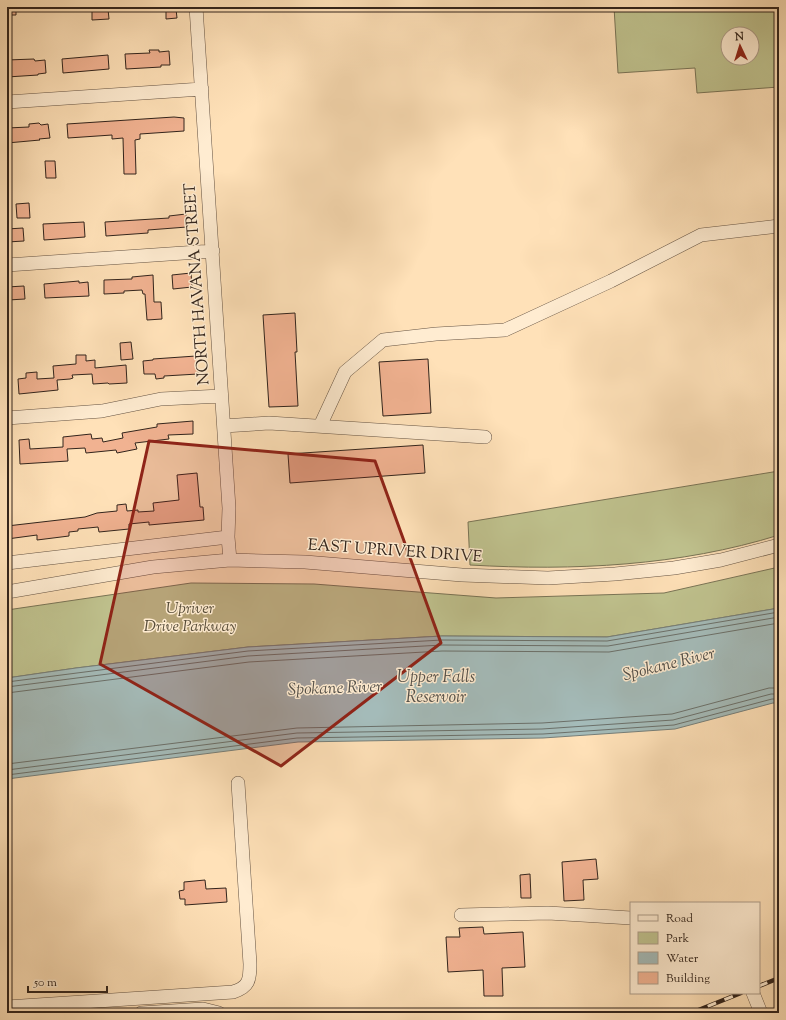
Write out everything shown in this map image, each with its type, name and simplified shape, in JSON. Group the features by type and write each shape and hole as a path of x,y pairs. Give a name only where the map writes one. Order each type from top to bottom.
{"street":[{"name":"NORTH HAVANA STREET","path":"196,7 224,426 229,508 228,537 230,560"},
{"path":"7,102 202,89"},
{"path":"320,426 345,372 383,340 436,334 505,330 611,281 701,235 779,226"},
{"path":"7,265 213,251"},
{"path":"7,418 102,411 161,400 221,396"},
{"path":"224,426 268,423 485,438"},
{"path":"7,563 228,537"},
{"name":"EAST UPRIVER DRIVE","path":"7,592 153,567 230,560 304,562 462,575 548,578 615,574 674,568 721,560 779,545"},
{"path":"7,1007 234,992 241,990 247,984 250,977 250,964 238,783"},
{"path":"461,915 548,913 630,918"},
{"path":"753,994 761,1013"},
{"path":"141,1013 203,1009 219,1013"}],"highlighted area":[{"path":"149,441 375,461 441,643 281,766 100,664"}],"green space":[{"path":"614,7 779,7 779,87 697,93 695,68 618,73"},
{"path":"779,471 779,535 703,554 626,564 548,567 470,565 468,522"},
{"name":"Upriver Drive Parkway","path":"779,567 779,608 607,637 442,636 248,647 7,678 7,610 191,583 314,584 496,598 664,593"}],"water":[{"name":"Upper Falls Reservoir","path":"779,608 779,704 773,703 675,729 543,738 298,742 7,779 7,678 248,647 442,636 607,637"}],"building":[{"path":"7,7 16,7 16,15 7,15"},
{"path":"108,9 109,19 92,20 92,10"},
{"path":"176,9 177,18 166,19 166,10"},
{"path":"149,50 159,50 159,52 169,51 170,65 126,69 125,54 150,53"},
{"path":"108,55 109,69 63,73 62,59"},
{"path":"34,59 35,61 45,60 46,73 7,77 7,60"},
{"path":"174,117 184,118 184,131 140,134 140,139 135,140 136,174 124,174 123,138 112,139 112,135 68,138 67,124"},
{"path":"39,123 41,125 48,124 50,138 7,143 7,128 29,127 29,124"},
{"path":"45,161 55,161 56,178 46,178"},
{"path":"29,203 30,218 17,218 16,204"},
{"path":"186,214 187,227 148,230 148,233 106,236 105,222 169,218 169,216"},
{"path":"84,222 85,237 44,240 43,224"},
{"path":"23,228 24,241 7,242 7,229"},
{"path":"191,273 192,287 173,289 172,275"},
{"path":"153,275 154,302 161,302 162,319 147,320 145,294 143,294 142,290 104,294 104,280 132,279 132,277"},
{"path":"79,281 79,283 88,282 89,296 45,298 44,284"},
{"path":"24,286 25,299 8,300 7,287"},
{"path":"295,313 297,352 295,352 298,406 269,407 263,315"},
{"path":"131,342 133,359 121,360 120,343"},
{"path":"76,355 86,355 86,361 95,360 95,368 126,365 127,383 93,384 92,374 72,375 73,378 70,379 57,380 58,390 19,394 18,379 26,378 26,373 37,372 37,379 54,378 53,366 76,364"},
{"path":"196,356 198,374 164,376 164,378 156,379 155,374 144,374 143,361"},
{"path":"428,359 431,413 383,416 379,362"},
{"path":"193,421 193,434 168,435 169,439 135,443 137,449 117,453 116,450 86,453 85,448 67,449 68,461 20,464 19,440 29,439 30,449 63,447 63,437 91,434 92,439 102,438 103,442 123,438 122,433 157,427 157,424"},
{"path":"423,445 425,473 290,483 288,454"},
{"path":"197,473 200,507 203,507 204,520 149,525 149,522 129,524 129,529 99,532 98,527 78,529 78,531 69,532 69,536 37,540 37,535 7,539 7,526 85,517 97,513 117,511 117,505 126,504 127,511 154,511 153,503 179,500 177,475"},
{"path":"596,859 598,879 583,880 584,900 564,901 562,862"},
{"path":"530,874 531,898 521,898 520,875"},
{"path":"205,880 206,889 226,888 227,902 185,905 185,899 180,899 179,891 184,890 184,882"},
{"path":"483,927 484,934 523,932 525,967 502,968 503,996 484,996 483,970 448,972 446,937 460,937 459,928"}],"railway":[{"path":"760,986 779,978"},
{"path":"691,1013 738,994"}],"water label":[{"name":"Spokane River","path":"669,665"},
{"name":"Spokane River","path":"335,689"}]}
